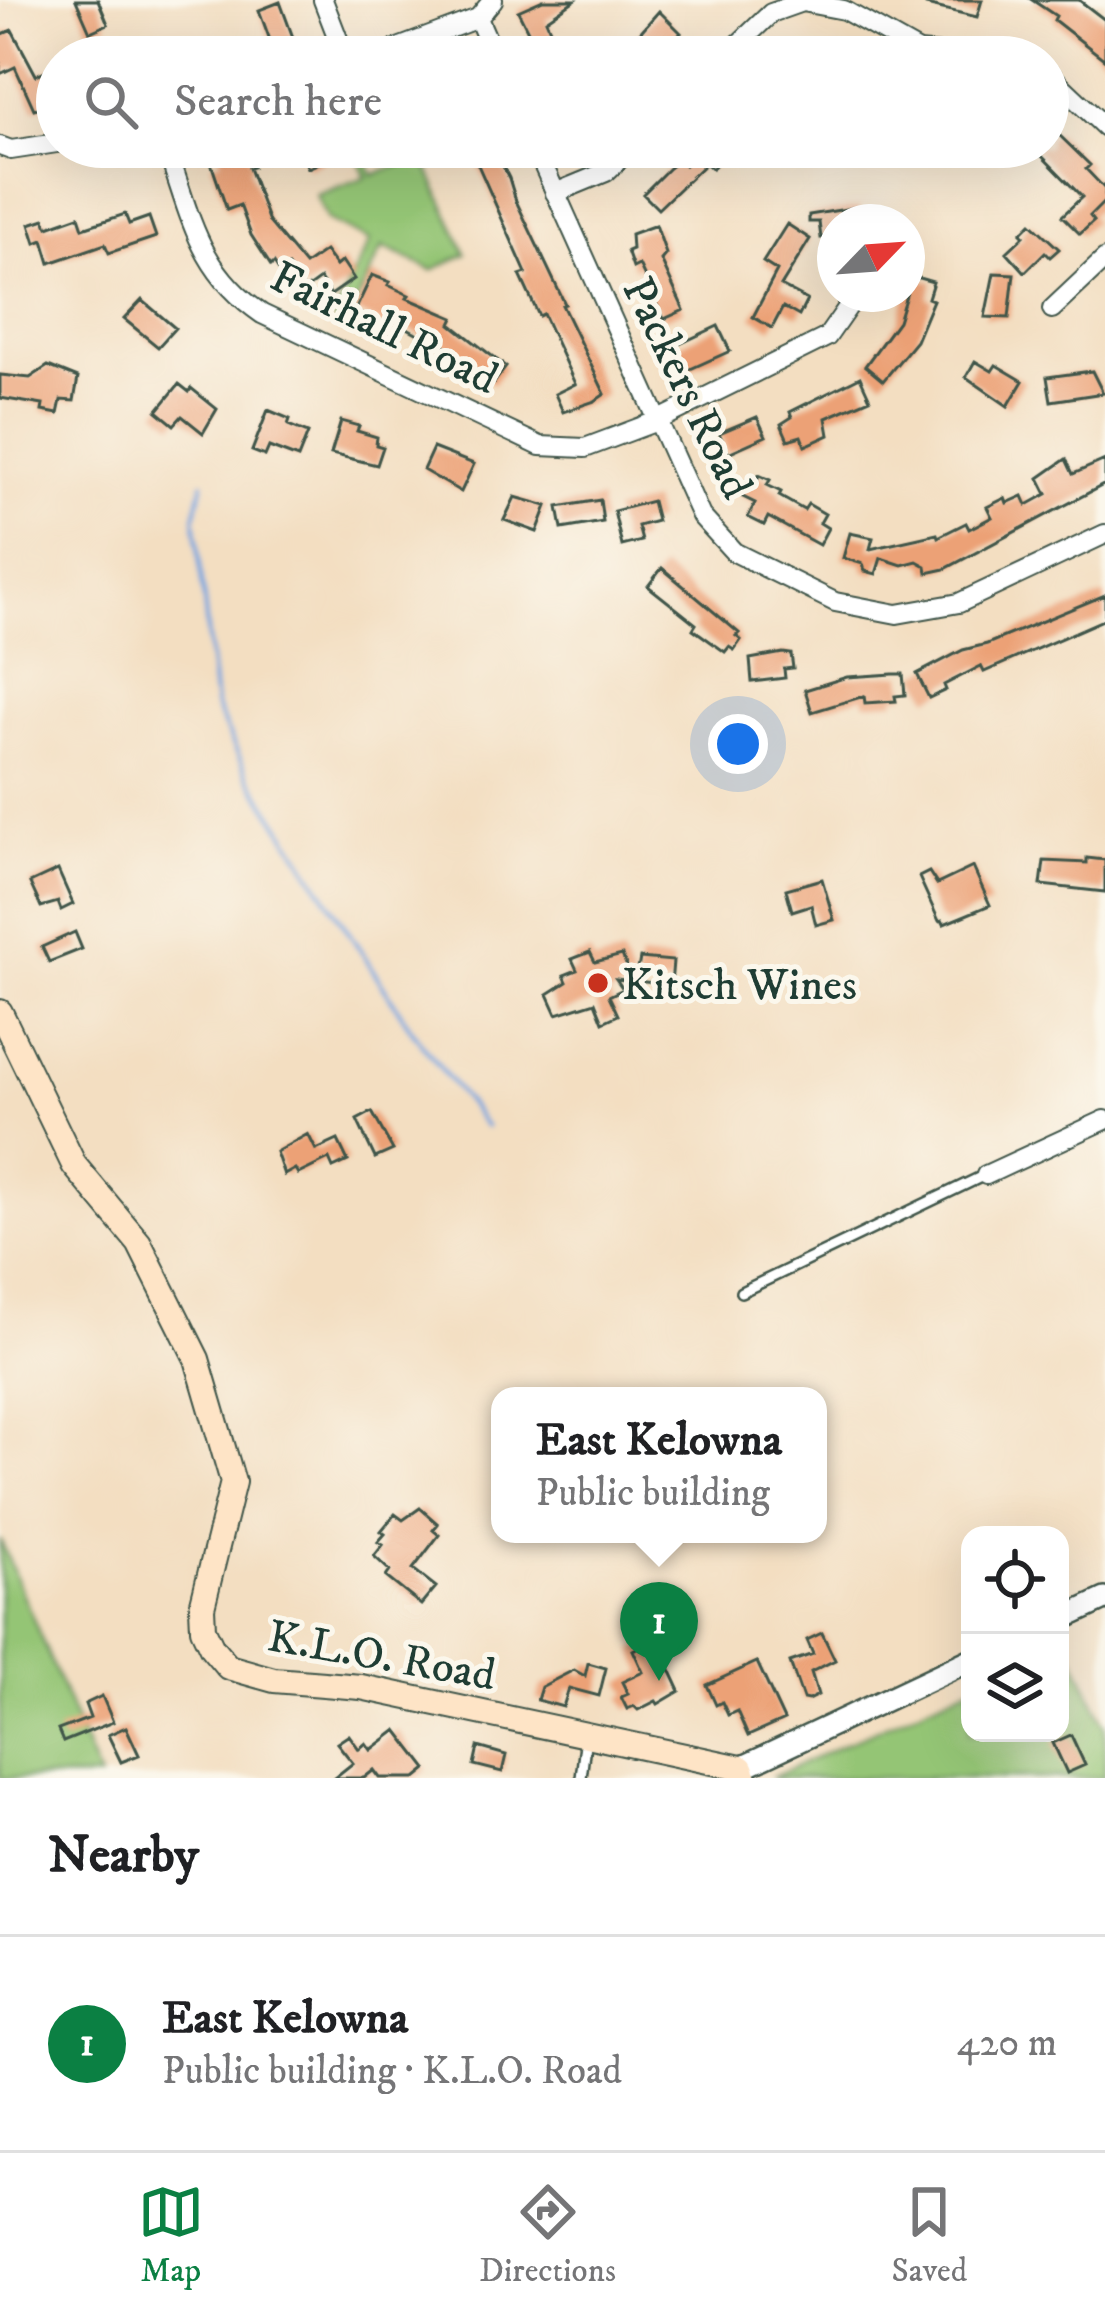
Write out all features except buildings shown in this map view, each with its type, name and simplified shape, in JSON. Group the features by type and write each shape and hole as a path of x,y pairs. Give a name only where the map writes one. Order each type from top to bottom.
{"main road":[{"name":"K.L.O. Road","path":"0,1012 74,1165 139,1244 197,1359 233,1482 202,1606 203,1629 228,1667 249,1676 361,1687 743,1773"}],"street":[{"path":"323,0 337,36"},
{"path":"430,36 478,18 493,0"},
{"path":"747,36 771,14 802,2 844,10 890,36"},
{"path":"478,18 486,36"},
{"path":"1069,93 1105,127"},
{"path":"0,146 11,150 36,146"},
{"name":"Fairhall Road","path":"173,168 206,260 235,295 262,314 540,446 585,448 657,421 827,338 845,312"},
{"name":"Packers Road","path":"544,168 701,516 734,553 835,602 897,614 959,603 1105,534"},
{"path":"555,193 610,168"},
{"path":"1052,309 1105,259"},
{"path":"986,1175 1105,1120"},
{"path":"1069,1616 1105,1599"},
{"path":"743,1773 961,1664"}],"lane":[{"path":"742,1292 986,1175"},
{"path":"580,1778 586,1736"}],"green space":[{"path":"362,168 370,168 373,175 392,168 428,168 466,254 432,270 383,247 343,329 333,318 370,241 327,220 316,195 366,177"},
{"path":"0,1539 99,1778 0,1778"},
{"path":"1069,1645 1105,1725 1105,1778 771,1778 961,1690 961,1742 1069,1742"}],"waterway":[{"path":"203,483 195,517 215,705 248,776 415,1035 486,1127"}],"place":[{"name":"Kitsch Wines","path":"598,983"},
{"name":"East Kelowna","path":"659,1681"}]}
